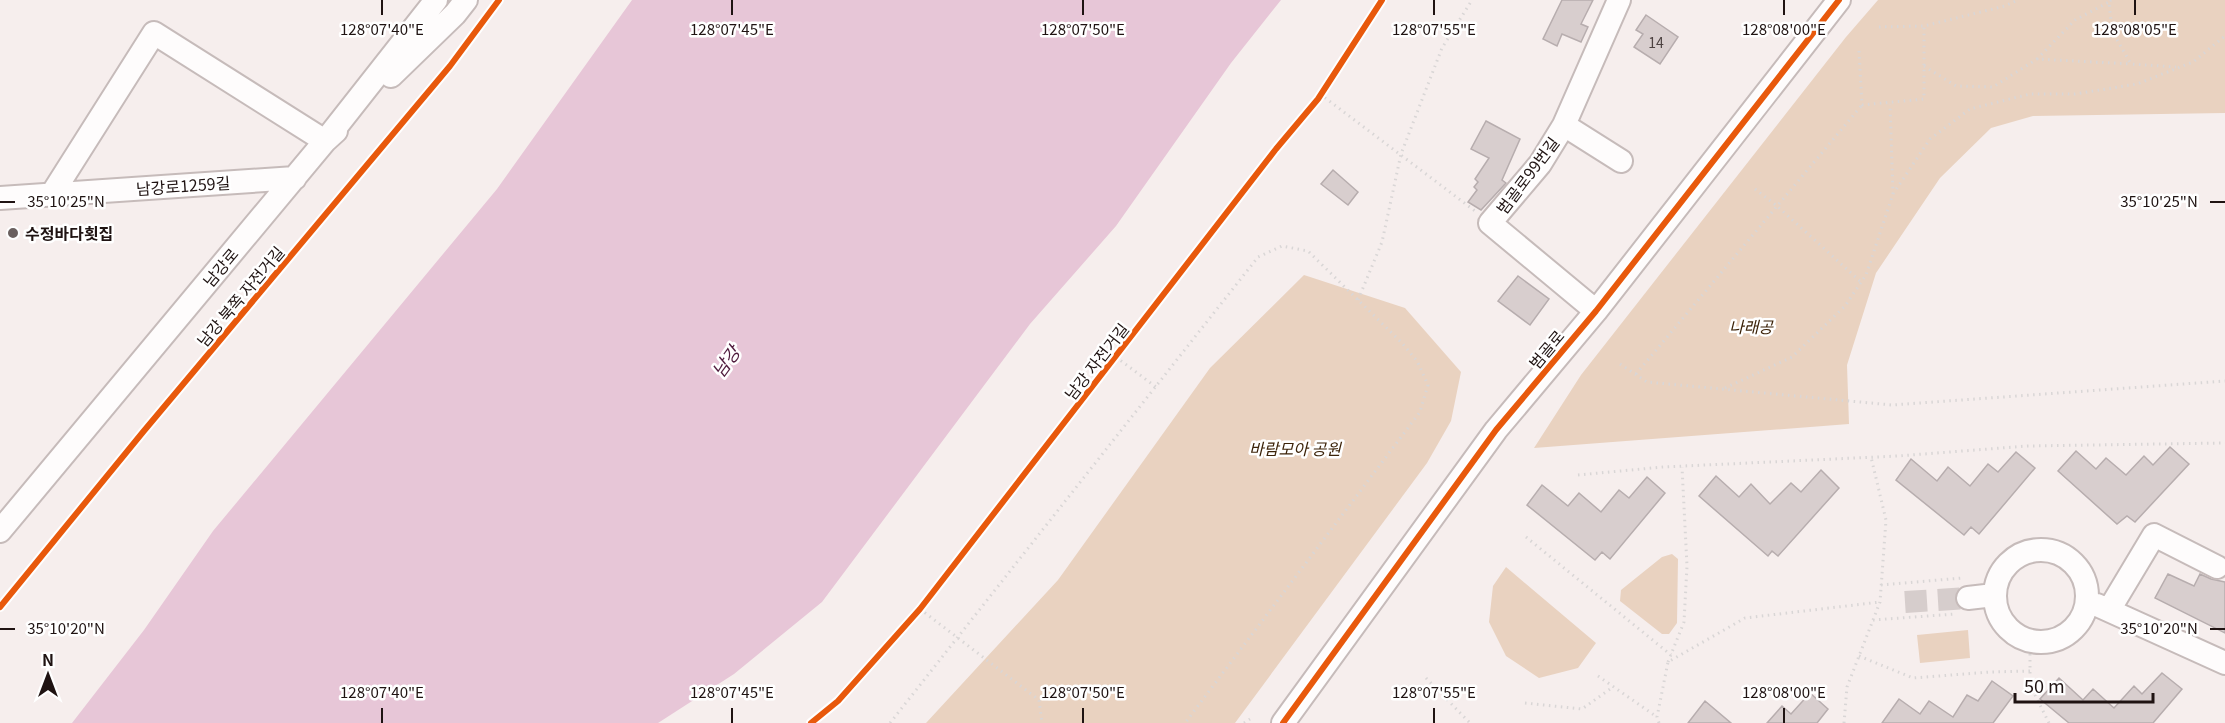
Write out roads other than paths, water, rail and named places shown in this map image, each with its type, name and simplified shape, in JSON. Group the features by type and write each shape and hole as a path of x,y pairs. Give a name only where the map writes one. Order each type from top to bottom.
{"street":[{"name":"남강로","path":"0,531 295,178 436,0"},
{"path":"52,194 154,33 325,141 455,14 466,0"},
{"name":"범골로99번길","path":"1596,311 1490,223 1540,164 1564,125 1619,0"},
{"name":"범골로","path":"1283,723 1496,430 1596,311 1839,0"},
{"path":"1564,125 1621,161"},
{"name":"남강로1259길","path":"0,198 295,178"},
{"path":"2109,610 2154,535 2217,567"},
{"path":"2043,550 2058,553 2071,561 2080,572 2086,586 2087,600 2083,616 2074,629 2061,638 2046,643 2030,642 2016,636 2004,625 1996,611 1994,595 2000,575 2015,558 2028,551 2043,550"},
{"path":"1965,596 1994,595"},
{"path":"2087,600 2225,663"}],"water":[{"name":"남강","path":"632,0 1281,0 1231,63 1116,226 1030,324 822,602 734,674 658,723 72,723 144,630 213,531 497,189"}],"tunnel":[{"path":"1905,602 1968,598"}],"place":[{"name":"수정바다횟집","path":"13,233"}],"park label":[{"name":"나래공","path":"1751,326"},
{"name":"바람모아 공원","path":"1295,448"}]}
